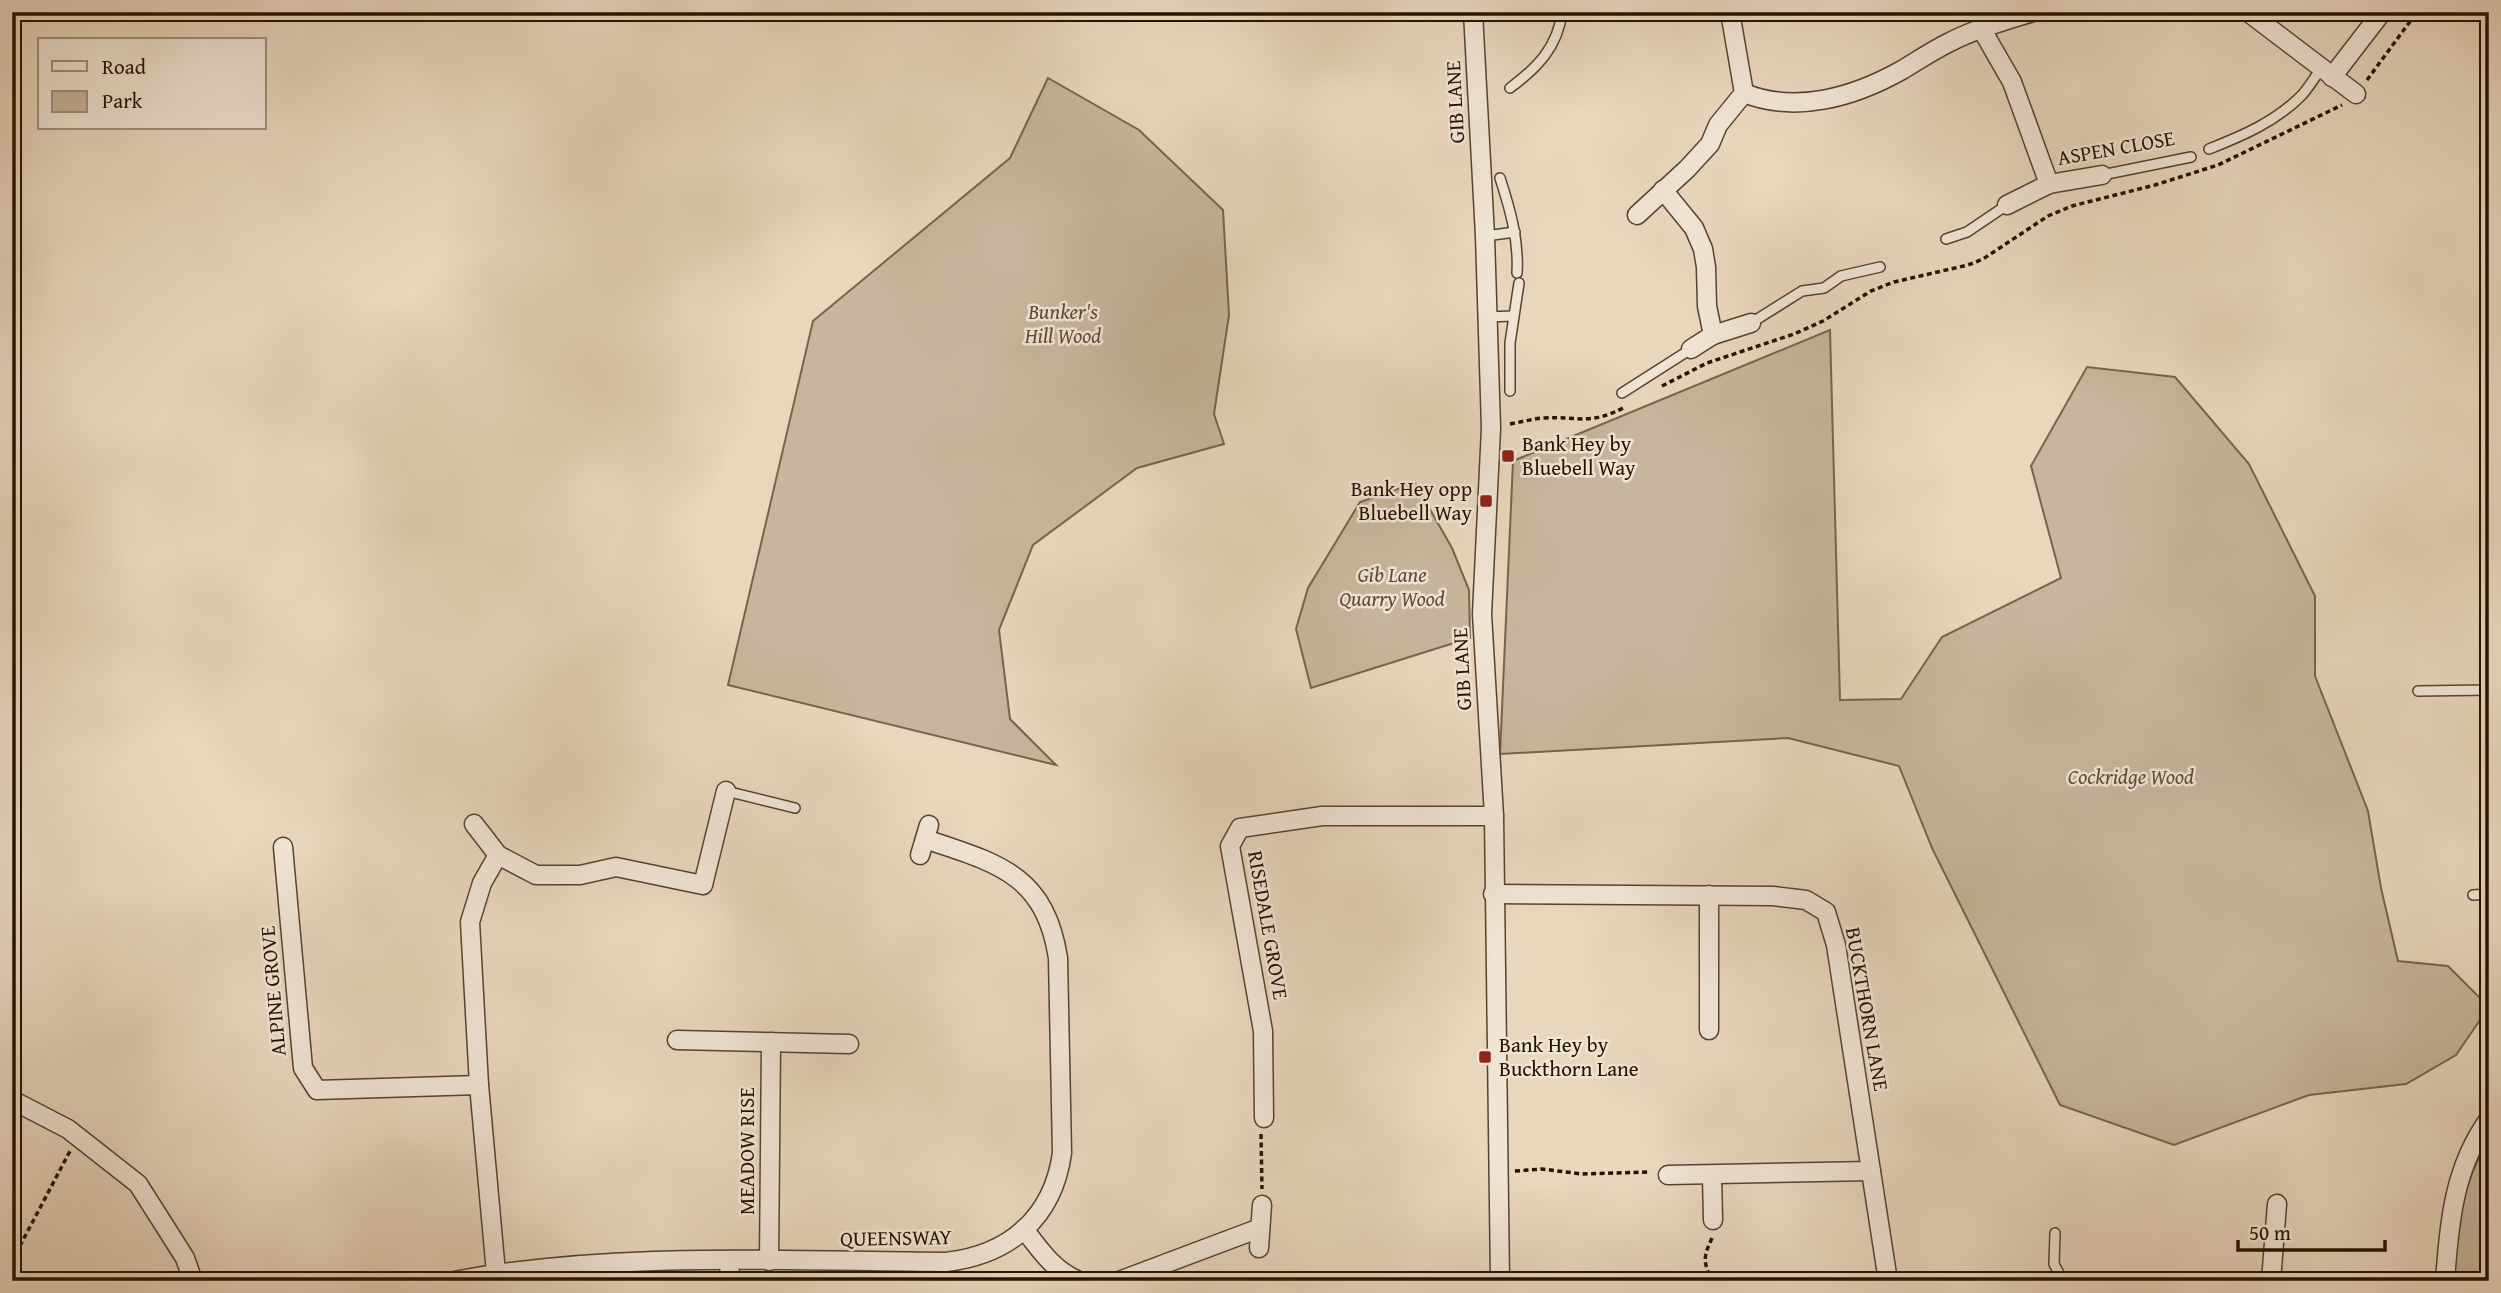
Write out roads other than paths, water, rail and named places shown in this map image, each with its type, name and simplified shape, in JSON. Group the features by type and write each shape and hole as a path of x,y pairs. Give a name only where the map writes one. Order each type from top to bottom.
{"street":[{"name":"GIB LANE","path":"1473,12 1485,236 1490,428 1482,614 1494,816 1500,1281"},
{"path":"1637,215 1710,144 1723,118 1744,93 1730,12"},
{"path":"1744,93 1768,102 1784,103 1803,103 1835,97 1865,88 1900,71 1946,43 1981,28 2033,12"},
{"path":"2248,12 2356,94"},
{"path":"2326,73 2382,12"},
{"name":"ASPEN CLOSE","path":"1981,28 2012,82 2049,184"},
{"name":"ASPEN CLOSE","path":"2007,205 2049,184 2102,175"},
{"path":"1663,190 1694,228 1703,248 1707,306 1713,335"},
{"path":"1691,349 1713,335 1751,323"},
{"path":"474,824 498,855 536,875 580,874 616,867 703,885 726,791"},
{"name":"RISEDALE GROVE","path":"1264,1118 1263,1031 1230,846 1240,828 1322,816 1494,816"},
{"name":"QUEENSWAY","path":"454,1281 496,1273 621,1262 946,1262 987,1254 1024,1229 1048,1202 1060,1171 1062,1153 1058,958 1055,937 1041,902 1022,882 987,859 925,839"},
{"name":"ALPINE GROVE","path":"283,847 303,1068 317,1090 479,1086"},
{"path":"496,1273 479,1086 470,922 482,883 498,855"},
{"name":"BUCKTHORN LANE","path":"1493,894 1773,896 1806,900 1826,912 1836,945 1888,1281"},
{"path":"1709,895 1709,1030"},
{"path":"677,1040 849,1044"},
{"name":"MEADOW RISE","path":"769,1261 771,1042"},
{"path":"12,1100 68,1129 138,1184 185,1258 194,1281"},
{"path":"2445,1281 2450,1215 2458,1183 2466,1158 2489,1119"},
{"path":"1668,1174 1871,1171"},
{"path":"1712,1175 1713,1220"},
{"path":"2271,1281 2277,1204"},
{"path":"1259,1248 1262,1205"},
{"path":"1119,1281 1260,1228"},
{"path":"1024,1229 1048,1260 1061,1272 1079,1281"},
{"path":"729,1261 730,1281"}],"lane":[{"path":"1510,88 1532,72 1545,58 1560,27 1562,12"},
{"path":"2209,149 2246,135 2274,117 2326,73"},
{"name":"ASPEN CLOSE","path":"2102,175 2191,158"},
{"path":"1500,178 1515,232 1518,254 1518,278 1510,343 1510,391"},
{"name":"ASPEN CLOSE","path":"1946,239 1967,232 2007,205"},
{"path":"1485,236 1515,232"},
{"path":"1751,323 1802,291 1824,288 1841,276 1880,267"},
{"path":"1487,317 1513,316"},
{"path":"1622,393 1691,349"},
{"path":"2418,691 2489,690"},
{"path":"726,791 795,808"},
{"path":"2473,895 2489,894"},
{"path":"2055,1233 2054,1264 2063,1281"}],"place":[{"name":"Bank Hey by Bluebell Way","path":"1508,456"},
{"name":"Bank Hey opp Bluebell Way","path":"1486,501"},
{"name":"Bank Hey by Buckthorn Lane","path":"1485,1057"}],"park label":[{"name":"Bunker's Hill Wood","path":"1063,324"},
{"name":"Gib Lane Quarry Wood","path":"1392,587"},
{"name":"Cockridge Wood","path":"2131,777"}]}
